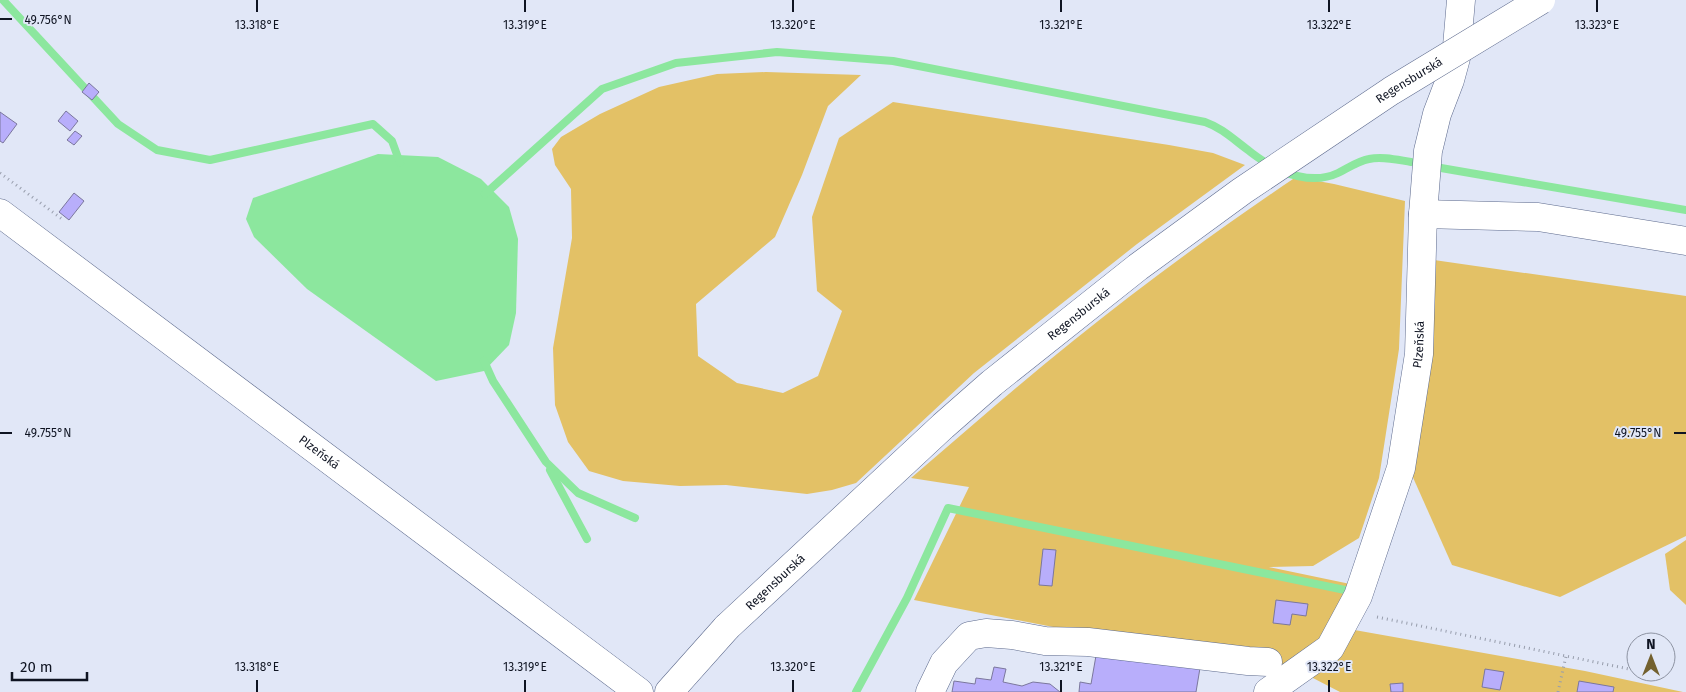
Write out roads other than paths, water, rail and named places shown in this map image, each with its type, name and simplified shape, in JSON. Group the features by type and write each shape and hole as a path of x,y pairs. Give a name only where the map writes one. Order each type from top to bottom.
{"street":[{"name":"Plzeňská","path":"1268,692 1330,648 1358,596 1401,468 1419,354 1423,214 1428,151 1437,114 1456,58 1461,0"},
{"name":"Regensburská","path":"669,692 726,626 787,569 992,383 1085,308 1249,186 1392,91 1541,0"},
{"name":"Plzeňská","path":"0,213 639,692"},
{"path":"1423,214 1538,217 1686,241"},
{"path":"930,692 944,663 969,636 986,633 1012,635 1045,641 1088,642 1268,662"}],"waterway":[{"path":"3,0 118,124 157,150 210,160 373,124 392,141 400,163"},
{"path":"485,194 602,89 676,63 777,52 893,61 1205,122 1222,131 1271,166"},
{"path":"1281,171 1295,176 1316,178 1331,176 1357,163 1374,158 1411,162"},
{"path":"1441,168 1686,210"},
{"path":"484,361 493,381 546,462 578,493 635,518"},
{"path":"550,470 587,539"},
{"path":"856,692 907,598 948,508 1345,590"}]}
